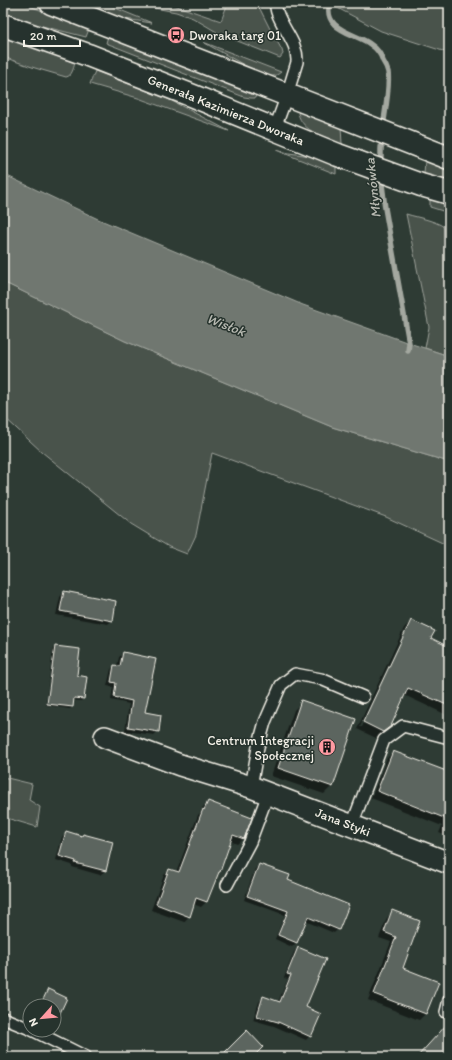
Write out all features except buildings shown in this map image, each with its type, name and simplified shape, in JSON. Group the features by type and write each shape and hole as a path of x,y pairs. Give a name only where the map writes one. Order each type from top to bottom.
{"main road":[{"path":"51,3 449,158"},
{"name":"Generała Kazimierza Dworaka","path":"3,25 88,55 275,128 338,155 449,193"}],"street":[{"name":"Jana Styki","path":"106,737 180,765 252,788 449,863"}],"lane":[{"path":"275,3 277,12 296,48 297,56 297,62 287,95 275,128"},
{"path":"227,885 250,842 252,788 258,747 281,684 295,674 321,679 363,697"},
{"path":"352,825 384,740 403,726 449,738"},
{"path":"446,1012 449,1000"},
{"path":"3,1018 22,1026"},
{"path":"47,1038 86,1057"}],"shaded area":[{"path":"3,3 22,3 89,29 86,37 22,21 3,14"},
{"path":"78,3 103,3 152,23 118,18"},
{"path":"138,3 168,3 221,21 228,3 248,3 257,6 260,9 283,54 280,58 220,34 193,18 176,12 149,7"},
{"path":"328,3 449,3 449,53 381,31"},
{"path":"3,35 75,63 72,72 66,77 3,57"},
{"path":"108,36 254,93 256,95 255,98 244,97 106,43"},
{"path":"203,42 281,72 272,76 262,75"},
{"path":"95,71 168,99 229,131 138,98 90,84"},
{"path":"300,111 341,127 342,144 322,137 309,130 300,120 298,113"},
{"path":"276,150 318,157 336,165 336,174"},
{"path":"425,160 449,168 449,182 424,174"},
{"path":"430,198 449,203 449,213 430,207"},
{"path":"406,214 435,222 449,231 449,356 425,348 429,327"},
{"path":"3,282 125,341 332,427 449,462 449,546 386,517 212,453 196,535 187,554 169,547 131,524 42,452 3,416"},
{"path":"3,777 32,784 29,800 40,807 37,827 3,817"}],"water":[{"name":"Wisłok","path":"3,174 98,219 303,305 449,356 449,462 332,427 125,341 3,282"}],"waterway":[{"name":"Młynówka","path":"330,3 329,12 335,25 341,30 364,40 376,49 387,68 387,100 383,127"},
{"name":"Młynówka","path":"381,165 382,138"},
{"name":"Młynówka","path":"381,176 385,208 409,343 408,351"}],"place":[{"name":"Dworaka targ 01","path":"176,35"},
{"name":"Centrum Integracji Społecznej","path":"327,747"}]}
